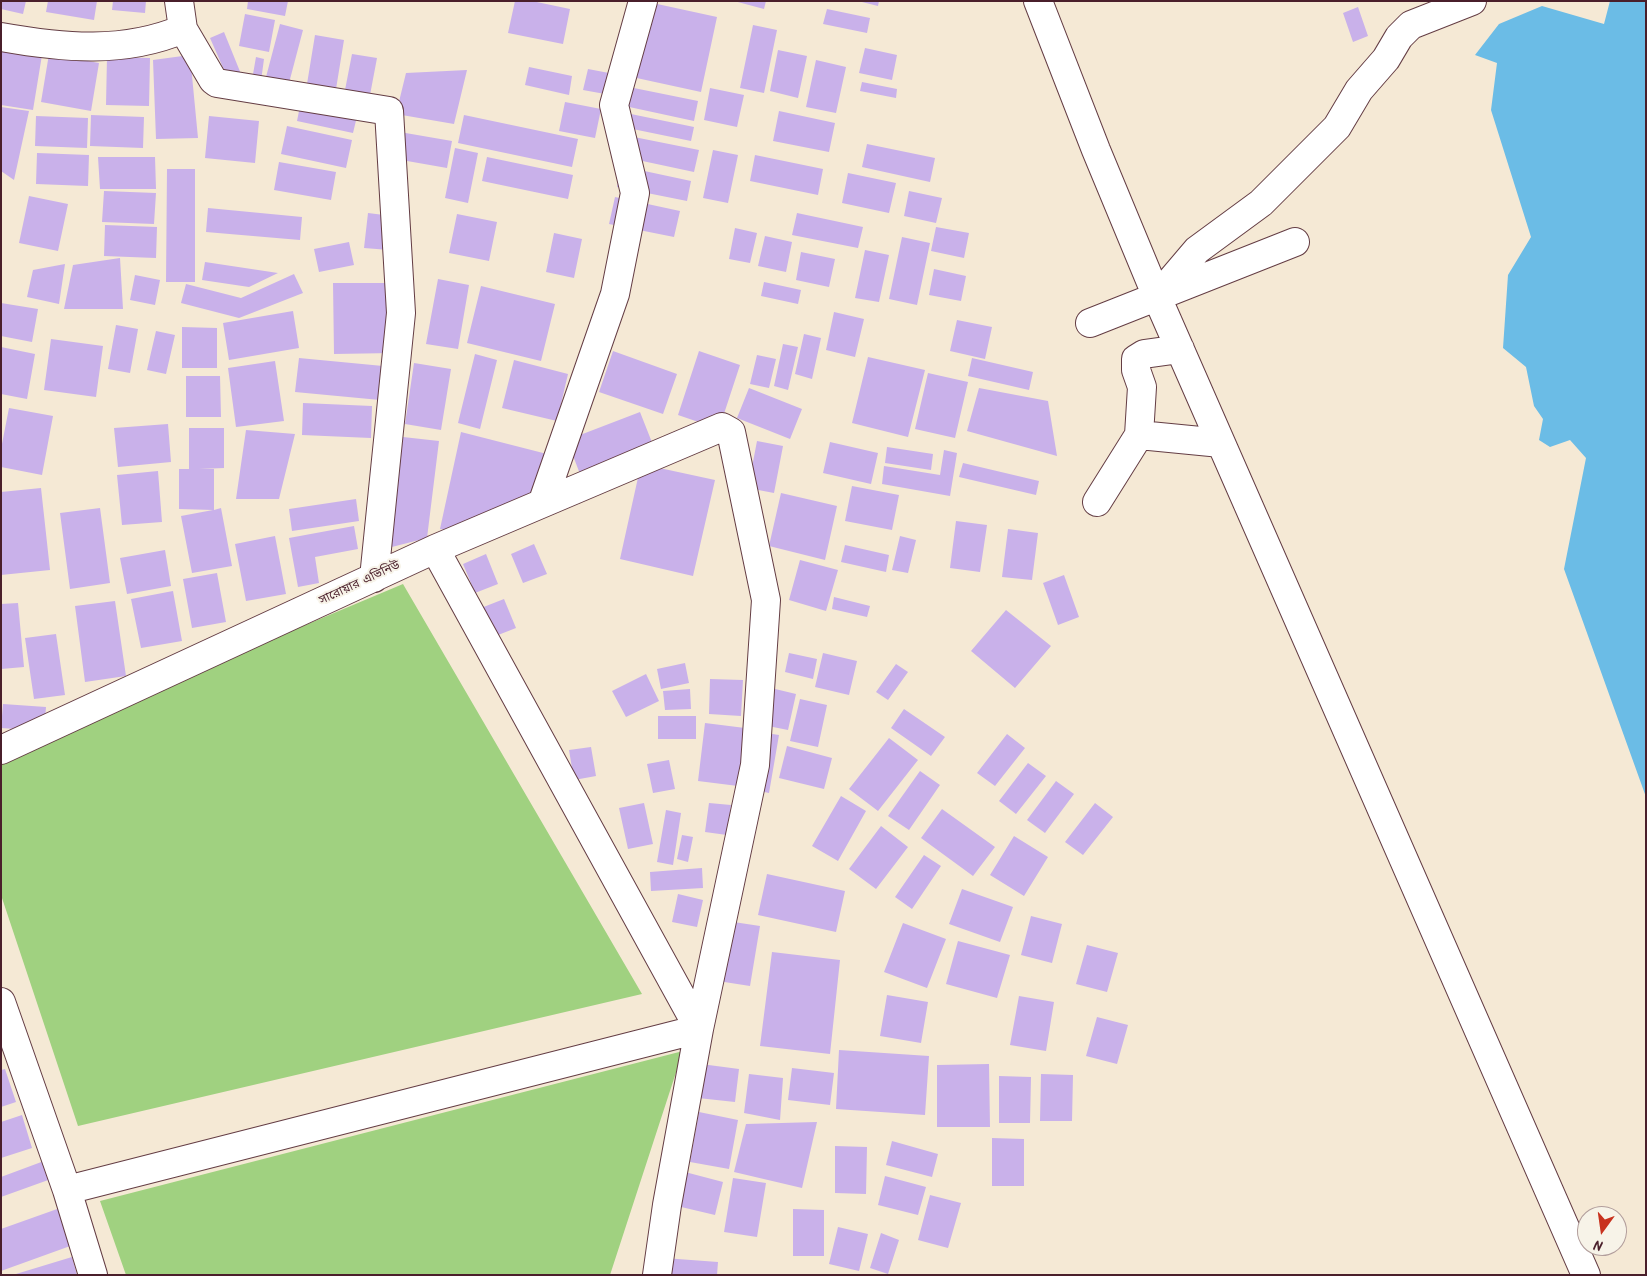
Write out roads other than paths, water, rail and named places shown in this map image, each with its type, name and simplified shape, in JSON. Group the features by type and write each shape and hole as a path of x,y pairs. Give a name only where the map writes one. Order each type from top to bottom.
{"street":[{"path":"179,1 183,29 213,80 217,83 389,111 401,312 374,578"},
{"path":"543,501 615,294 634,193 614,105 643,1"},
{"path":"1038,1 1096,150 1157,297 1586,1275"},
{"path":"1157,297 1197,250 1261,203 1336,127 1359,90 1386,59 1400,37 1411,25 1472,1"},
{"path":"1,37 88,48 124,45 159,39 183,29"},
{"path":"1090,323 1294,242"},
{"path":"1098,502 1139,435 1142,388 1136,370 1136,359 1144,354 1180,349"},
{"name":"সারোয়ার এভিনিউ","path":"1,750 435,549 543,501 722,427 731,432 766,600 755,765 699,1029"},
{"path":"1139,435 1221,443"},
{"path":"435,549 699,1029 667,1205 657,1275"},
{"path":"1,1002 67,1190 93,1275"},
{"path":"67,1190 699,1029"}],"water":[{"path":"1610,1 1646,1 1646,797 1564,569 1586,458 1570,440 1550,447 1539,440 1543,419 1534,406 1526,367 1503,348 1508,275 1531,237 1491,110 1497,63 1475,55 1499,24 1542,6 1604,24"}]}
